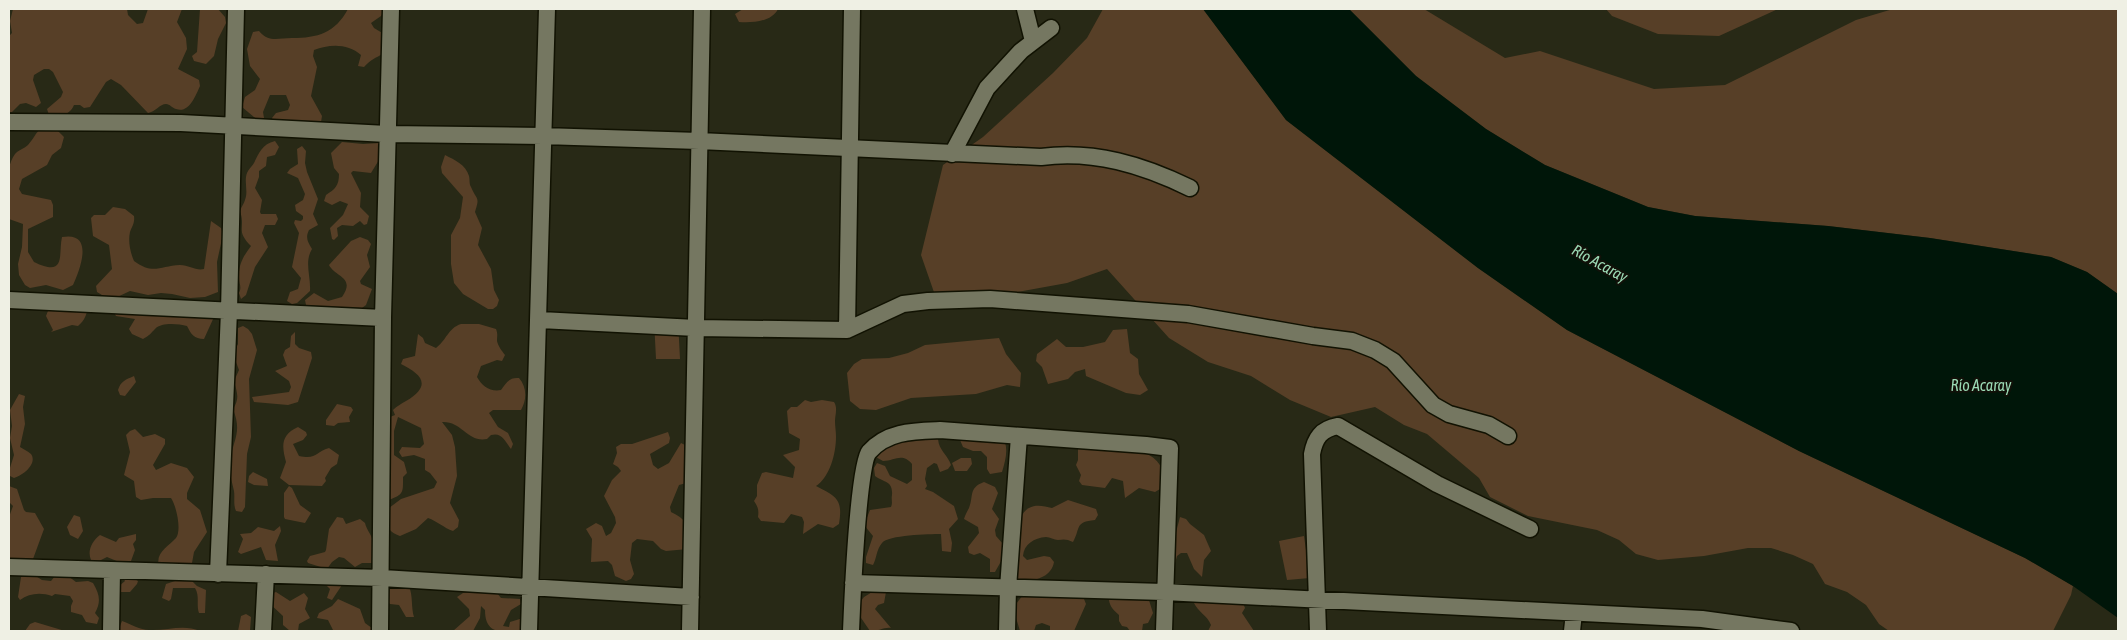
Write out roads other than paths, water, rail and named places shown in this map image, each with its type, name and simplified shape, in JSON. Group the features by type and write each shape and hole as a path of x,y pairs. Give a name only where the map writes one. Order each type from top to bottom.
{"street":[{"path":"218,574 229,311 236,9"},
{"path":"380,631 382,578 382,318 390,9"},
{"path":"529,631 540,320 547,9"},
{"path":"690,631 702,9"},
{"path":"847,330 852,9"},
{"path":"1025,9 1033,41"},
{"path":"952,154 987,88 1008,63 1033,41 1052,28"},
{"path":"9,122 181,124 387,134 699,141 1041,157 1066,154 1098,157 1136,167 1190,188"},
{"path":"9,300 382,318"},
{"path":"540,320 696,328 847,330 902,304 928,301 981,300 1188,314 1352,341 1375,350 1393,361 1433,405 1449,414 1488,425 1508,436"},
{"path":"1318,631 1312,454 1317,436 1329,427 1338,426 1437,484 1530,528"},
{"path":"851,631 853,583 867,454 878,443 906,431 940,430 1170,448 1164,631"},
{"path":"1007,631 1008,588 1019,436"},
{"path":"9,567 382,578 691,596"},
{"path":"111,631 112,571"},
{"path":"263,631 266,574"},
{"path":"853,583 1164,592 1702,619 1733,627 1791,631"},
{"path":"1572,631 1574,613"}],"water":[{"name":"Río Acaray","path":"1203,9 1349,9 1416,76 1486,129 1545,165 1648,207 1695,216 1828,226 1930,238 2051,257 2087,272 2118,294 2118,618 2073,586 2025,558 1799,451 1567,330 1478,268 1286,120"}]}
